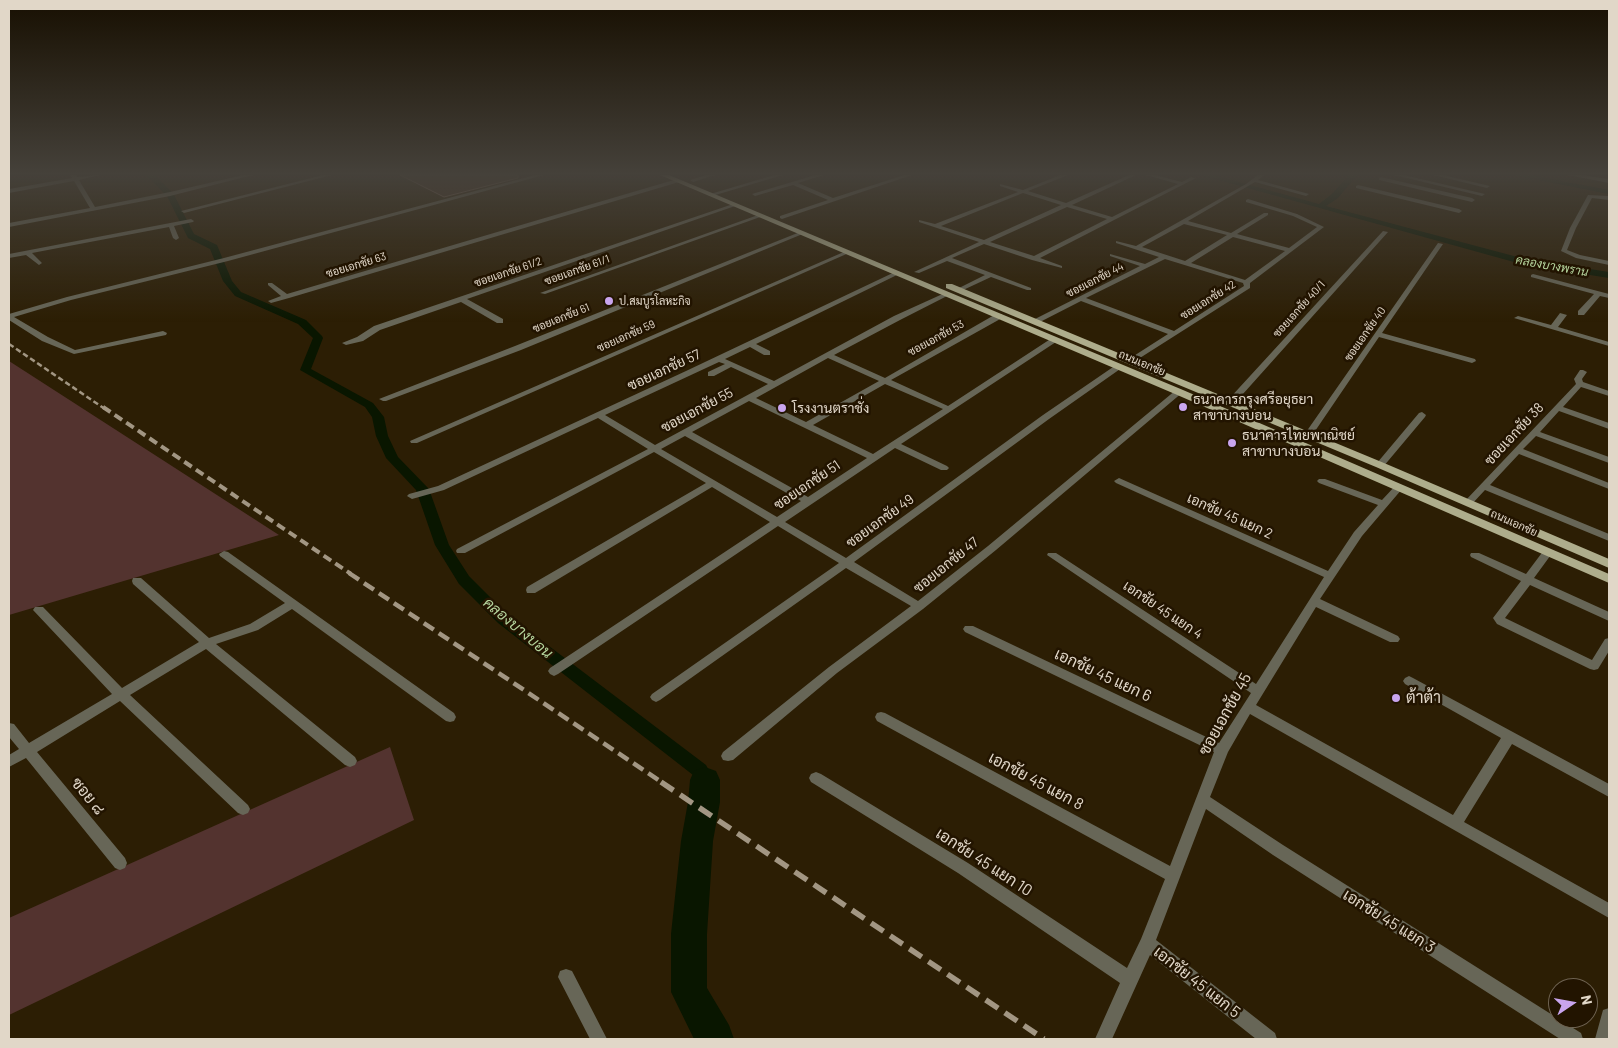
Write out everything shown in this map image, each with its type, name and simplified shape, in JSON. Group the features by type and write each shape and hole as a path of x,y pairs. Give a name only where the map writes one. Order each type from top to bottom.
{"main road":[{"name":"ถนนเอกชัย","path":"780,224 1179,392 1609,579"},
{"name":"ถนนเอกชัย","path":"799,224 1231,402 1609,564"},
{"path":"1024,326 1035,321"}],"street":[{"path":"9,256 178,224"},
{"path":"9,317 68,298 234,258 360,224"},
{"name":"ซอยเอกชัย 63","path":"271,301 526,224"},
{"name":"ซอยเอกชัย 61/2","path":"346,343 360,338 377,328 680,224"},
{"name":"ซอยเอกชัย 61/1","path":"543,293 738,224"},
{"path":"929,224 1060,267"},
{"path":"935,226 940,224"},
{"path":"917,272 1024,224"},
{"path":"1034,259 1102,224"},
{"path":"1136,248 1180,224"},
{"path":"1192,224 1290,250"},
{"path":"1185,264 1249,224"},
{"name":"ซอยเอกชัย 42","path":"1132,361 1248,287 1246,282 1320,227 1314,224"},
{"path":"1577,224 1564,251 1578,257 1609,263"},
{"path":"173,225 176,238"},
{"name":"ซอยเอกชัย 40/1","path":"1231,402 1385,232"},
{"name":"ซอยเอกชัย 61","path":"383,399 518,348 802,233"},
{"path":"1118,242 1246,282"},
{"name":"ซอยเอกชัย 40","path":"1308,435 1379,335 1440,244"},
{"name":"ซอยเอกชัย 59","path":"414,441 848,252"},
{"path":"28,253 38,263"},
{"path":"1112,255 1146,266"},
{"name":"ซอยเอกชัย 44","path":"1035,321 1163,257"},
{"path":"948,259 1029,289"},
{"name":"ซอยเอกชัย 57","path":"412,496 441,488 598,416 897,273"},
{"path":"960,290 990,275"},
{"path":"1533,276 1596,290 1609,296"},
{"path":"270,284 287,296"},
{"path":"1581,313 1596,290"},
{"name":"ซอยเอกชัย 55","path":"461,551 947,294"},
{"path":"461,299 500,322"},
{"path":"1082,299 1174,334"},
{"path":"1553,328 1563,314"},
{"name":"ซอยเอกชัย 53","path":"807,425 999,316"},
{"path":"9,317 45,339 74,352 163,333"},
{"path":"1518,318 1609,344"},
{"path":"1379,335 1472,361"},
{"name":"ซอยเอกชัย 51","path":"554,671 777,521 1054,340"},
{"path":"750,344 768,353"},
{"path":"827,356 949,409"},
{"path":"720,359 774,384"},
{"path":"711,374 732,364"},
{"name":"ซอยเอกชัย 49","path":"656,697 847,562 1046,417 1119,367"},
{"path":"1583,372 1578,379 1580,384 1609,394"},
{"name":"ซอยเอกชัย 38","path":"1468,503 1580,384"},
{"name":"ซอยเอกชัย 47","path":"728,756 833,670 919,606 1179,392"},
{"path":"750,398 873,458"},
{"path":"1558,408 1609,426"},
{"path":"1380,465 1422,415"},
{"path":"598,416 919,606"},
{"path":"685,432 808,501"},
{"path":"1535,433 1609,460"},
{"path":"895,444 944,468"},
{"path":"1517,450 1609,486"},
{"name":"เอกชัย 45 แยก 2","path":"1119,481 1330,576"},
{"path":"1322,481 1383,504"},
{"path":"531,590 711,484"},
{"path":"1484,486 1609,538"},
{"name":"ซอยเอกชัย 45","path":"1103,1039 1148,943 1222,750 1257,691 1358,534 1399,487"},
{"path":"1548,552 1499,618 1501,621 1594,666 1609,642"},
{"path":"224,554 450,717"},
{"name":"เอกชัย 45 แยก 4","path":"1052,555 1257,691"},
{"path":"1475,555 1609,618"},
{"path":"137,581 207,644 350,761"},
{"path":"1314,601 1394,640"},
{"path":"9,762 120,694 207,644 254,627 292,604"},
{"path":"39,610 120,694 243,809"},
{"name":"เอกชัย 45 แยก 6","path":"969,630 1222,750"},
{"path":"1410,682 1609,791"},
{"path":"1248,707 1609,911"},
{"name":"เอกชัย 45 แยก 8","path":"881,717 1174,876"},
{"name":"ซอย ๘","path":"9,728 120,863"},
{"path":"1455,824 1509,737"},
{"name":"เอกชัย 45 แยก 10","path":"816,778 963,868 1131,980"},
{"name":"เอกชัย 45 แยก 3","path":"1203,800 1278,850 1575,1039"},
{"name":"เอกชัย 45 แยก 5","path":"1148,943 1269,1039"},
{"path":"566,977 599,1039"},
{"path":"1603,1039 1609,1016"}],"shaded area":[{"path":"9,361 279,535 9,615"},
{"path":"390,747 414,820 9,1015 9,918"}],"waterway":[{"name":"คลองบางบอน","path":"185,224 191,236 214,247 228,281 238,294 302,322 318,338 305,370 369,405 378,417 382,436 392,458 422,489 442,545 464,580 503,619 700,770 705,780"},
{"name":"คลองบางพราน","path":"1384,224 1524,262 1609,275"},
{"name":"คลองบางบอน","path":"705,780 704,802 697,841 689,934 689,992 715,1039"}],"railway":[{"path":"9,344 105,409"},
{"path":"103,407 351,574"},
{"path":"349,573 663,783"},
{"path":"661,782 1044,1039"}],"place":[{"name":"ป.สมบูรโลหะกิจ","path":"609,301"},
{"name":"ธนาคารกรุงศรีอยุธยา สาขาบางบอน","path":"1183,407"},
{"name":"โรงงานตราชั่ง","path":"782,408"},
{"name":"ธนาคารไทยพาณิชย์ สาขาบางบอน","path":"1232,443"},
{"name":"ต้าต้า","path":"1396,698"}]}
